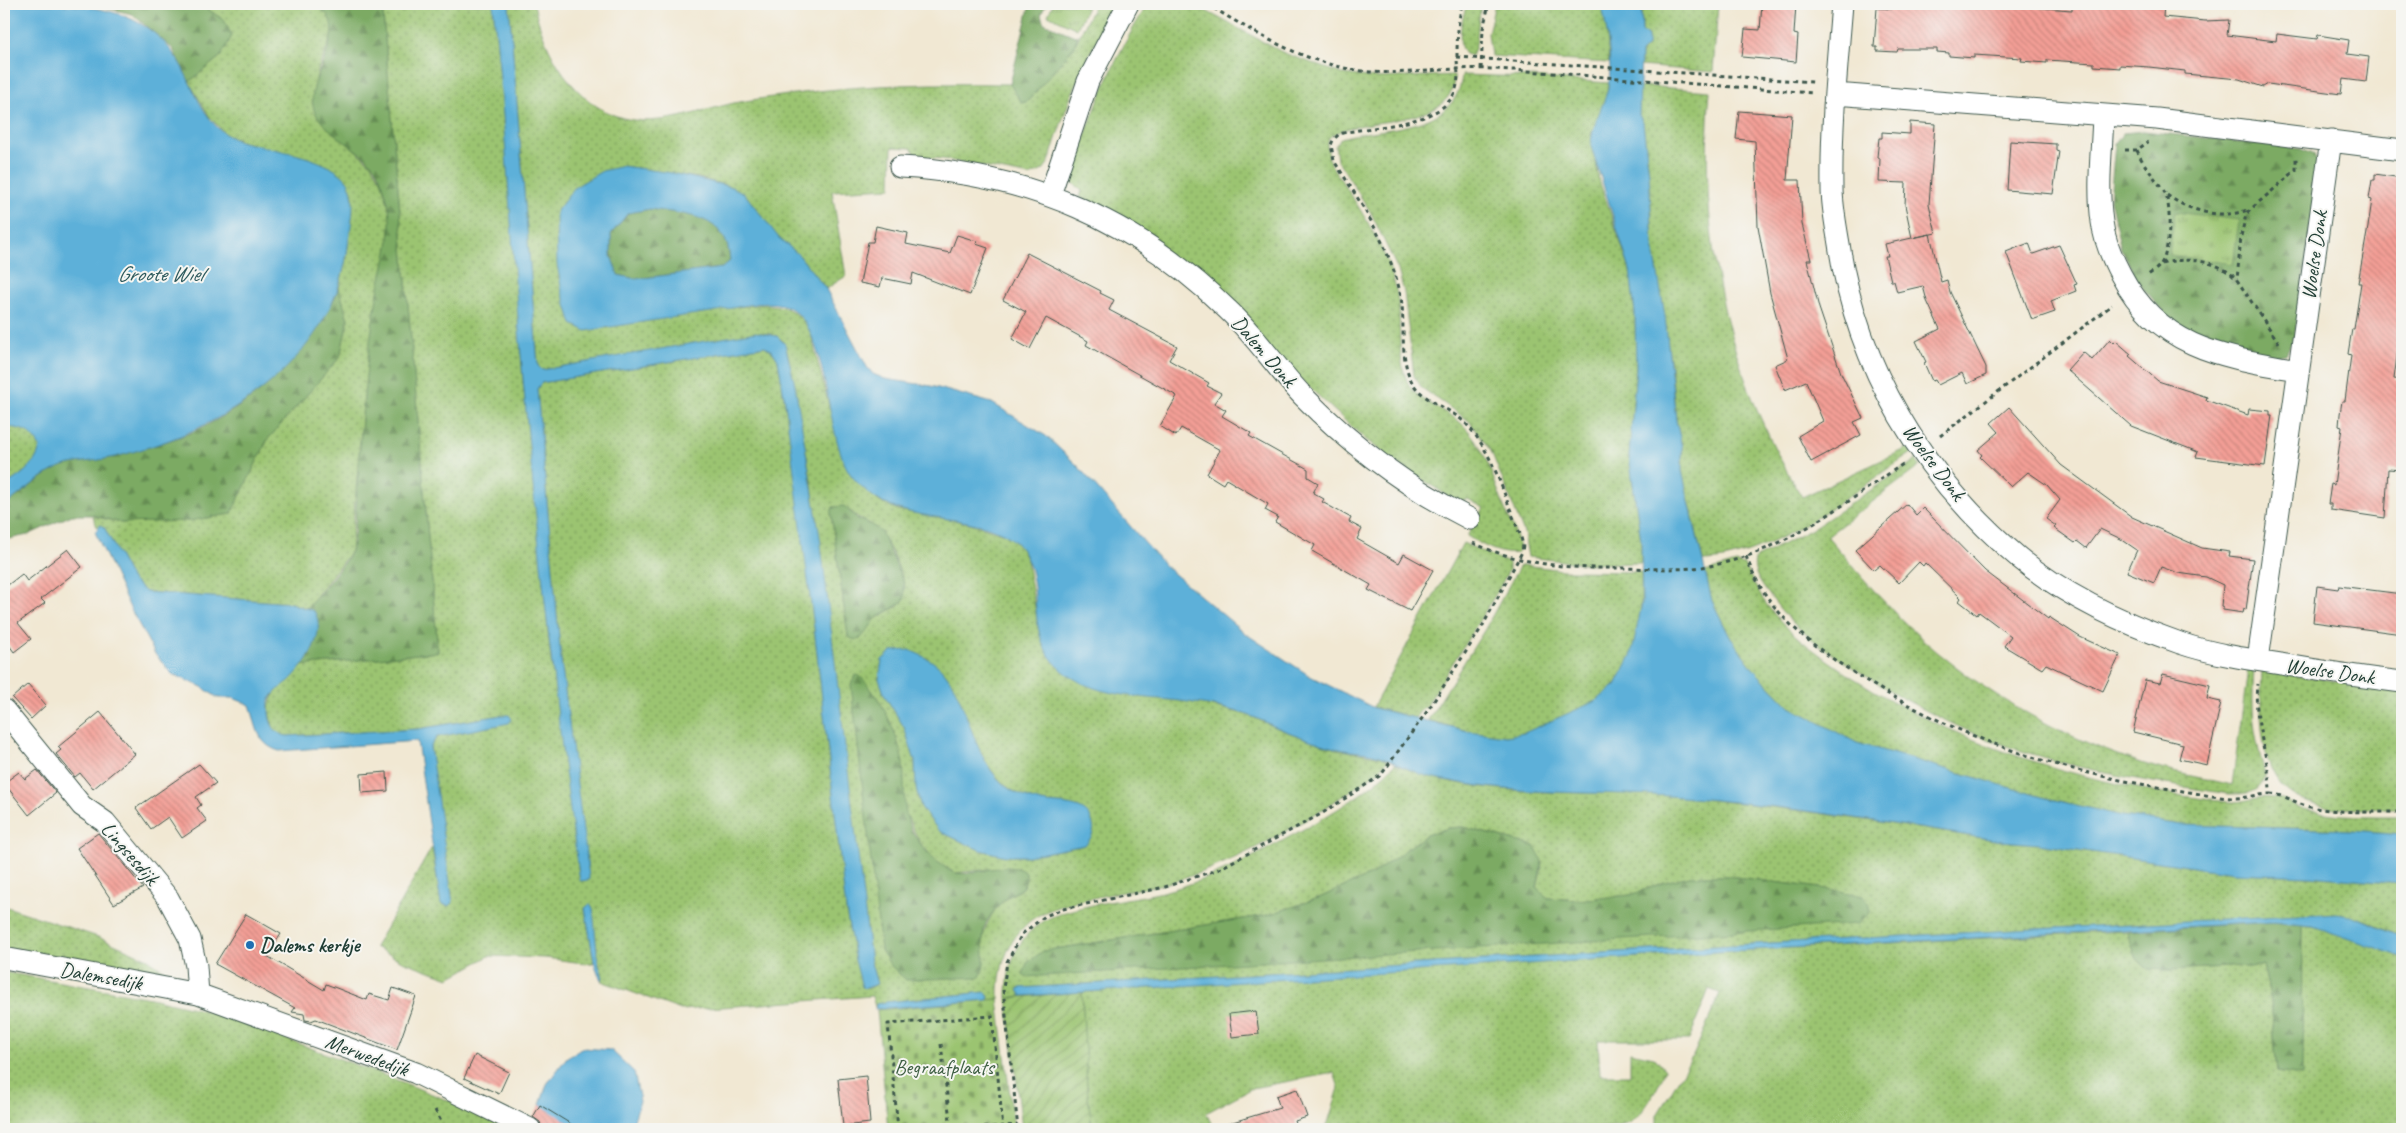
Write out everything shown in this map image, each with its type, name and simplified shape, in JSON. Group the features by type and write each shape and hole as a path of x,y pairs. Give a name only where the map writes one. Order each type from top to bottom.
{"street":[{"path":"1050,195 1088,80 1128,4"},
{"name":"Woelse Donk","path":"1842,4 1832,189 1843,272 1856,322 1870,362 1920,451 1948,487 2019,557 2090,605 2182,644 2258,660 2402,682"},
{"path":"1836,89 2303,136 2402,150"},
{"path":"2102,115 2100,176 2102,224 2116,266 2130,292 2141,307 2187,343 2216,354 2298,370"},
{"name":"Woelse Donk","path":"2258,660 2331,140"},
{"name":"Dalem Donk","path":"900,167 950,171 980,176 1050,195 1110,222 1179,267 1230,312 1302,395 1337,428 1414,487 1470,519"},
{"name":"Lingsesdijk","path":"4,710 82,806 105,822 168,898 190,939 196,966 198,994"},
{"name":"Dalemsedijk","path":"4,958 198,994"},
{"name":"Merwededijk","path":"198,994 416,1073 528,1128"}],"path":[{"path":"1207,4 1273,42 1316,60 1349,69 1376,72 1481,69 1648,80 1836,89"},
{"path":"968,1129 1018,1127 1003,989 1007,962 1014,945 1033,923 1063,909 1166,888 1219,869 1321,814 1371,782 1388,767 1428,710 1482,627 1523,549 1520,534 1488,453 1467,424 1420,391 1410,378 1400,293 1394,272 1368,215 1334,161 1332,153 1333,140 1339,134 1415,120 1442,107 1455,91 1458,28 1462,4"},
{"path":"1481,69 1483,29 1489,4"},
{"path":"1457,57 1836,89"},
{"path":"2237,280 2241,236 2246,215 2296,170 2296,160 2303,136"},
{"path":"2137,150 2140,160 2166,195 2182,206 2199,211 2241,213 2251,209"},
{"path":"2161,264 2167,243 2170,212 2166,195"},
{"path":"2130,292 2161,264 2174,260 2212,264 2230,271 2298,370"},
{"path":"1932,430 1937,438"},
{"path":"1466,540 1518,560 1568,567 1708,566"},
{"path":"1746,556 1761,591 1784,620 1801,635 1875,687 1956,729 2030,758 2108,778 2229,798 2270,794 2291,798 2308,806 2328,810 2402,812"},
{"path":"2258,660 2256,710 2262,749 2269,776 2270,794"},
{"path":"898,1129 888,1024 992,1016 1003,1128"},
{"path":"941,1044 951,1129"}],"green space":[{"path":"89,4 199,4 224,20 232,36 221,56 189,82 173,49 132,14"},
{"path":"199,4 311,4 324,10 330,18 332,28 331,38 316,80 317,96 323,122 371,164 381,180 391,214 389,246 377,298 363,406 351,551 307,608 290,603 146,592 132,580 104,527 97,527 93,516 121,523 231,514 268,439 340,357 348,320 339,288 347,254 353,196 315,161 243,142 225,134 209,116 189,82 221,56 224,20"},
{"path":"311,4 382,4 438,652 299,666 309,653 318,627 318,620 314,613 307,608 344,563 353,544 367,364 373,320 390,234 389,208 385,191 374,167 366,158 322,122 313,106 313,93 328,49 331,23 325,12"},
{"path":"382,4 493,4 503,105 523,379 551,661 588,880 561,660 537,389 541,383 765,346 773,352 778,360 791,441 846,910 855,960 868,989 877,984 871,963 812,485 788,354 782,340 769,333 541,370 538,366 509,4 534,4 538,22 553,57 576,88 590,101 605,111 623,118 651,121 679,117 749,100 875,86 1010,84 1021,102 1027,102 1074,47 1095,4 1116,4 1078,81 1062,121 1049,162 1043,170 1030,176 943,159 918,157 911,148 892,147 891,188 832,191 846,276 826,289 798,254 779,238 732,187 699,178 623,166 556,235 561,280 572,324 756,305 774,305 794,312 810,331 829,406 864,489 880,502 898,510 970,523 1008,535 1021,548 1027,561 1040,636 1049,656 1075,679 1095,688 1136,696 1200,703 1248,715 1282,730 1336,749 1382,757 1388,760 1378,772 1307,819 1257,847 1205,871 1163,884 1079,901 1043,913 1030,921 1022,929 1010,946 1002,967 999,999 988,1000 989,996 986,992 885,1002 875,1007 872,996 681,1010 601,981 603,978 585,908 594,962 591,964 545,958 489,956 449,978 402,961 375,947 432,847 441,903 449,906 430,747 437,737 502,715 418,729 287,736 276,732 273,727 269,711 270,704 277,691 299,666 438,652","holes":["849,510 872,525 883,537 901,573 905,588 898,606 875,619 861,638 851,638 848,635 831,513","892,651 944,672 980,752 999,780 1010,789 1037,801 1071,806 1082,810 1092,819 1085,845 1028,856 1006,856 980,850 939,831 921,807 916,788 915,761 910,745 904,727 885,696 879,679 882,660","906,814 920,843 938,863 955,873 999,868 1026,878 1022,888 1003,901 995,910 986,927 983,938 900,975 881,950"]},
{"path":"1030,4 1046,4 1041,15 1044,23 1075,36 1078,35 1074,47 1027,102 1021,102 1010,84"},
{"path":"1053,4 1079,4 1087,7 1077,29 1048,15"},
{"path":"1148,4 1193,4 1284,53 1342,74 1377,78 1454,75 1450,93 1439,106 1422,114 1341,131 1329,138 1327,145 1330,163 1370,226 1393,277 1397,294 1401,360 1407,381 1418,395 1463,425 1482,451 1516,536 1520,548 1517,553 1498,551 1484,546 1467,536 1484,508 1468,499 1457,502 1394,461 1365,439 1134,225 1080,197 1082,191 1072,182 1072,174 1080,151 1104,86 1124,45"},
{"path":"1467,4 1482,4 1476,44 1472,56 1465,54 1460,37"},
{"path":"1495,4 1601,4 1606,20 1609,63 1491,56 1488,33"},
{"path":"1641,4 1718,4 1713,72 1640,66 1641,53 1648,35 1642,32"},
{"path":"1462,75 1530,77 1609,83 1601,115 1591,134 1599,180 1630,270 1635,313 1636,368 1629,456 1641,540 1641,563 1588,564 1528,557 1524,533 1491,451 1469,421 1422,388 1414,376 1404,292 1398,270 1371,213 1337,159 1335,146 1341,138 1415,124 1432,117 1447,108 1457,94"},
{"path":"1646,86 1710,91 1707,145 1708,198 1723,302 1736,352 1753,401 1775,449 1802,497 1908,448 1912,453 1812,520 1756,549 1729,558 1703,561 1682,471 1682,447 1676,420 1671,366 1653,245 1649,174 1643,123 1639,115 1639,88"},
{"path":"2144,131 2301,149 2314,155 2319,164 2295,335 2286,354 2264,357 2220,348 2172,322 2139,283 2121,249 2110,199 2115,144 2123,133"},
{"path":"650,209 691,215 713,225 721,233 727,245 730,261 722,268 636,279 618,275 611,256 611,234 628,213"},
{"path":"2175,212 2239,220 2233,264 2169,255"},
{"path":"339,288 348,320 340,357 268,439 231,514 189,521 121,523 93,515 72,515 28,535 4,540 4,506 56,469 70,464 108,458 166,442 195,431 240,406 280,373 298,354 328,312"},
{"path":"4,427 26,430 33,436 40,447 31,465 4,486"},
{"path":"1916,460 1920,466 1827,536 1886,604 1923,640 1985,687 2052,727 2124,757 2161,769 2232,785 2248,669 2254,670 2254,721 2264,774 2261,786 2244,794 2229,794 2105,773 2008,747 1962,728 1894,693 1830,653 1791,620 1759,581 1754,563 1756,558 1814,528"},
{"path":"844,506 858,519 881,532 903,580 905,597 903,601 878,617 865,634 857,639 848,636 831,513 833,507"},
{"path":"1463,543 1509,563 1509,570 1499,589 1425,708 1423,707 1415,718 1373,707"},
{"path":"1736,563 1744,565 1763,599 1780,620 1819,654 1895,703 1986,745 2081,775 2178,795 2228,802 2267,797 2282,800 2304,809 2331,814 2402,816 2402,834 2351,830 2182,825 2122,816 2042,797 1857,743 1790,707 1755,671 1730,637 1712,601 1705,572"},
{"path":"1523,565 1571,571 1641,572 1638,631 1635,646 1624,673 1602,697 1569,715 1518,735 1506,736 1467,731 1428,720 1485,629 1519,567"},
{"path":"2262,671 2402,690 2402,808 2350,809 2324,806 2300,799 2286,790 2275,777 2268,761 2264,743 2261,705"},
{"path":"856,675 860,676 875,695 893,729 903,764 906,813 910,827 923,848 939,863 955,873 963,874 1011,867 1026,873 1025,883 1021,889 1003,900 986,923 983,936 984,964 980,977 906,980 891,966 881,950 851,684"},
{"path":"1395,764 1427,776 1461,784 1496,789 1638,794 1714,800 2234,873 2309,876 2402,884 2402,936 2365,920 2307,915 1733,945 1020,988 1018,990 1022,996 1007,998 1008,978 1016,950 1027,934 1047,919 1079,908 1184,886 1235,866 1326,816 1374,784","holes":["1463,827 1534,846 1542,867 1537,888 1548,898 1578,900 1631,895 1665,882 1690,876 1728,876 1835,890 1043,951 1268,915 1319,898 1373,874 1426,835 1449,828"]},
{"path":"1462,827 1534,846 1542,861 1537,888 1548,898 1578,900 1631,895 1665,882 1690,876 1728,876 1835,890 1863,896 1868,902 1870,912 1858,924 1025,977 1023,975 1027,963 1043,951 1268,915 1319,898 1373,874 1426,835 1449,828"},
{"path":"4,906 98,937 148,959 178,980 4,954"},
{"path":"2273,922 2303,925 2302,1076 2277,1072 2271,1000 2263,965 2169,970 2148,969 2137,959 2127,931"},
{"path":"2303,925 2341,933 2402,957 2402,1129 1659,1129 1657,1115 1694,1054 1720,993 1709,989 1689,1040 1598,1040 1600,1075 1630,1075 1630,1052 1654,1057 1665,1070 1655,1092 1640,1114 1629,1123 1621,1126 1519,1124 1326,1129 1339,1088 1334,1073 1252,1088 1206,1113 1214,1129 1092,1129 1087,1088 1082,992 1732,951 2127,931 2137,959 2148,969 2169,970 2263,965 2271,1000 2277,1072 2301,1076"},
{"path":"4,972 151,998 219,1014 402,1082 479,1113 508,1129 4,1129"},
{"path":"1082,992 1087,1088 1092,1129 1022,1129 1007,998"},
{"name":"Begraafplaats","path":"998,999 1014,1129 888,1129 877,1010"}],"water":[{"name":"Groote Wiel","path":"4,4 57,4 106,10 128,18 149,29 167,45 182,67 205,112 218,128 225,134 240,141 302,156 335,170 349,183 352,191 353,210 348,246 339,284 324,318 303,349 278,376 248,399 216,419 146,448 115,457 75,463 58,468 4,506 4,486 31,465 40,447 29,433 16,428 4,427"},
{"path":"493,4 509,4 538,366 542,370 756,332 777,336 785,344 795,385 820,537 871,963 877,984 864,989 855,960 846,910 814,627 785,402 778,360 773,352 765,346 541,383 537,389 561,660 589,877 589,880 580,881 555,694 535,505"},
{"path":"1601,4 1641,4 1642,31 1648,37 1648,46 1641,53 1639,115 1643,123 1649,174 1653,245 1665,316 1676,420 1682,447 1682,471 1712,601 1730,637 1755,671 1790,707 1857,743 2042,797 2122,816 2182,825 2351,830 2402,834 2402,884 2309,876 2234,873 1753,804 1669,796 1532,791 1478,786 1426,776 1374,754 1331,747 1227,709 1180,701 1116,694 1100,690 1073,678 1056,664 1045,649 1039,633 1030,566 1022,550 1010,538 994,529 975,524 892,507 875,498 853,478 842,458 819,357 811,334 800,317 786,306 768,303 749,305 586,331 572,324 562,292 557,264 556,212 575,187 602,171 623,166 672,173 732,187 744,193 779,238 798,254 826,289 867,367 873,374 885,379 931,386 992,403 1046,436 1077,465 1165,566 1246,634 1310,676 1374,708 1468,731 1506,736 1524,733 1596,701 1616,685 1631,656 1642,603 1641,540 1629,456 1636,368 1635,313 1630,270 1591,146 1595,124 1608,88 1610,68 1609,46","holes":["650,209 691,216 714,225 722,234 728,246 730,261 722,268 636,279 618,275 611,256 611,234 628,213"]},
{"path":"100,525 104,527 132,580 146,592 290,603 314,611 318,619 318,629 308,658 295,675 275,692 269,701 271,723 281,734 287,736 418,729 509,715 512,719 509,723 437,737 430,747 453,903 449,906 441,904 417,741 279,751 271,748 258,733 250,705 233,698 218,698 202,687 172,674 155,654 130,608 95,532"},
{"path":"909,650 923,656 944,672 960,699 978,747 986,762 1008,788 1032,799 1047,803 1075,806 1087,813 1091,818 1093,831 1092,836 1085,845 1028,856 1006,856 980,850 939,831 921,807 916,788 915,761 910,745 904,727 885,696 879,679 882,660 892,651"},
{"path":"590,904 593,909 598,963 603,977 601,981 594,962 585,908"},
{"path":"2337,913 2351,915 2402,936 2402,957 2313,926 2273,922 1732,951 1022,996 1018,990 1020,988 1733,945"},
{"path":"986,992 989,996 988,1000 875,1009 876,1004 885,1002"},
{"path":"583,1048 611,1050 634,1072 640,1101 634,1120 628,1129 531,1129 543,1107 540,1105 547,1084 567,1057"}],"building":[{"path":"1762,4 1796,4 1794,34 1798,35 1796,62 1742,57 1745,29 1760,30"},
{"path":"1893,4 1986,4 2072,10 2072,4 2164,4 2163,17 2205,21 2229,20 2227,35 2276,41 2277,34 2317,39 2318,35 2349,40 2347,54 2369,57 2366,82 2343,79 2341,94 2268,84 2263,87 2239,79 2185,74 2185,71 2149,67 2120,65 2120,68 2094,66 2094,63 2047,60 2047,63 2021,61 2022,58 1974,55 1974,58 1949,56 1949,53 1937,52 1937,49 1898,49 1897,52 1877,51 1877,47 1874,47 1877,8 1892,9"},
{"path":"1739,111 1792,115 1787,180 1800,180 1802,224 1811,260 1807,260 1819,308 1841,373 1863,418 1854,422 1861,435 1811,462 1798,436 1823,421 1806,381 1785,390 1775,365 1788,359 1770,293 1758,226 1755,141 1736,139"},
{"path":"1910,122 1935,124 1929,204 1936,233 1912,238 1905,205 1906,183 1879,182 1880,158 1877,157 1879,138 1882,138 1882,132 1910,134"},
{"path":"2010,141 2056,144 2056,150 2059,151 2053,194 2007,190"},
{"path":"2375,174 2402,178 2402,319 2394,379 2402,380 2402,470 2388,469 2385,518 2331,510 2331,504 2328,504 2331,484 2334,485 2342,427 2339,426 2340,414 2342,401 2345,401 2351,355 2348,354 2361,283 2358,283 2372,200 2369,199 2372,180 2375,180"},
{"path":"876,226 908,233 906,244 950,253 957,235 977,241 976,244 988,248 970,295 913,273 911,284 882,278 880,287 860,283 868,242 873,242"},
{"path":"1930,234 1941,282 1947,280 1950,292 1986,367 1986,375 1967,384 1962,373 1938,385 1935,380 1932,381 1916,341 1940,329 1927,301 1923,286 1897,292 1894,281 1891,281 1885,256 1888,256 1885,244"},
{"path":"2029,243 2033,254 2059,245 2077,284 2074,285 2076,291 2051,301 2055,312 2032,320 2006,252"},
{"path":"1027,253 1101,291 1100,293 1114,300 1109,310 1177,346 1169,360 1209,383 1207,386 1221,393 1214,403 1226,410 1222,416 1251,433 1249,436 1308,469 1308,477 1318,483 1313,493 1324,499 1322,502 1351,518 1349,522 1362,529 1357,539 1399,563 1404,554 1433,570 1410,611 1368,590 1371,585 1312,551 1315,545 1275,522 1278,517 1265,510 1268,504 1226,479 1223,484 1207,474 1220,450 1181,428 1176,436 1160,426 1177,396 1086,345 1088,341 1046,318 1030,349 1012,339 1026,312 1003,300"},
{"path":"2110,339 2114,343 2116,341 2131,354 2129,356 2158,381 2207,397 2206,400 2248,415 2249,409 2270,411 2270,415 2272,415 2265,466 2196,457 2198,452 2131,426 2067,370 2083,352 2092,360"},
{"path":"2009,407 2061,465 2132,517 2202,548 2230,552 2229,556 2253,559 2246,610 2244,609 2243,613 2223,610 2221,606 2223,585 2206,577 2178,573 2161,567 2154,583 2127,572 2137,550 2121,539 2100,529 2086,548 2077,541 2075,543 2054,528 2056,526 2046,519 2060,500 2047,485 2028,472 2011,487 1980,457 1982,455 1978,450 1999,432 1991,423"},
{"path":"1907,504 1916,515 1923,508 1985,571 2048,619 2049,617 2080,637 2120,655 2103,691 2046,664 2042,669 2004,646 2011,636 1979,612 1977,615 1959,601 1961,598 1925,563 1923,566 1919,562 1899,583 1880,565 1874,570 1855,550"},
{"path":"68,549 82,567 41,599 45,603 18,623 31,639 14,652 4,638 4,588 22,574 27,581"},
{"path":"2317,586 2338,589 2339,586 2402,594 2402,634 2313,622"},
{"path":"2163,674 2210,685 2207,699 2221,702 2207,765 2179,759 2183,744 2133,732 2145,680 2160,683"},
{"path":"28,684 46,705 31,719 12,698"},
{"path":"100,712 135,754 93,789 80,773 75,777 56,754 61,750 58,747"},
{"path":"199,764 216,783 196,797 201,805 197,808 207,821 182,838 168,817 151,829 136,808"},
{"path":"37,770 56,793 29,815 4,783 19,772 25,779"},
{"path":"387,772 388,791 362,793 361,774"},
{"path":"98,833 143,888 114,904 77,848"},
{"path":"246,914 281,934 267,956 324,990 326,984 367,1000 369,994 389,1000 393,988 416,996 397,1050 316,1019 311,1021 305,1020 304,1014 292,1012 295,1008 215,964"},
{"path":"1256,1011 1259,1034 1232,1037 1229,1014"},
{"path":"475,1055 509,1072 499,1094 464,1078"},
{"path":"866,1076 870,1123 843,1126 838,1079"},
{"path":"1297,1089 1307,1117 1295,1121 1298,1129 1227,1129 1226,1124 1280,1108 1276,1096"},
{"path":"540,1105 579,1129 542,1129 540,1122 533,1117"}],"place":[{"name":"Dalems kerkje","path":"250,945"}]}
